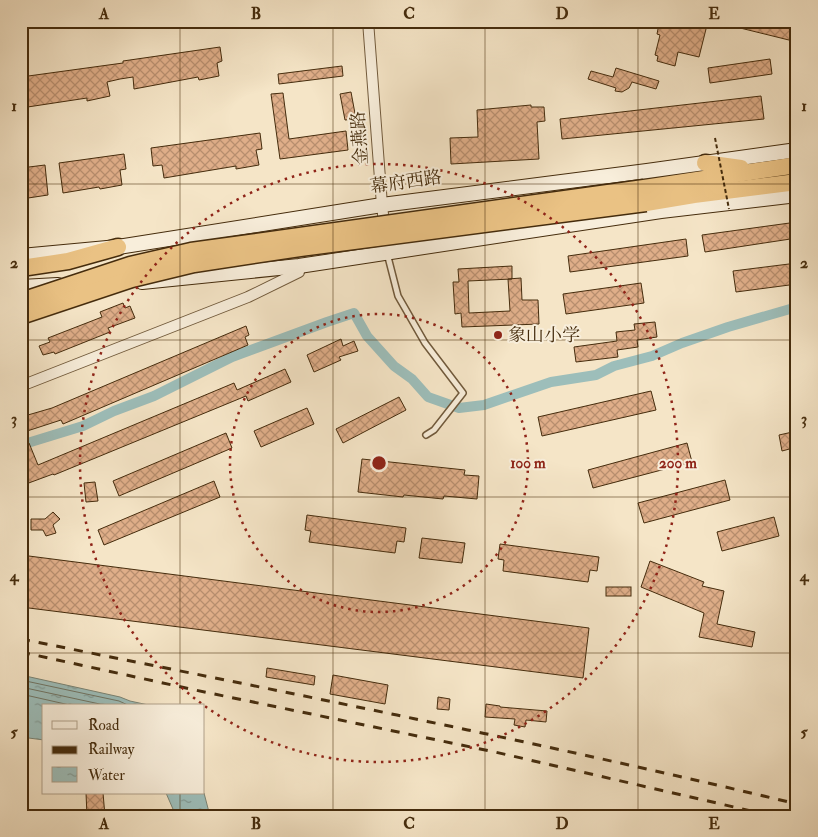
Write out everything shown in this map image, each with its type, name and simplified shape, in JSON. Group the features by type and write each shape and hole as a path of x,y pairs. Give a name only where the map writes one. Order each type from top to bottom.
{"highway":[{"path":"705,163 760,170"},
{"path":"21,316 132,279 194,264 645,196 760,170 797,165"},
{"path":"21,301 130,265 191,251 645,196 694,195 797,182"},
{"path":"664,210 694,195"},
{"path":"21,268 68,261 118,247"}],"main road":[{"name":"幕府西路","path":"21,256 118,247 382,205 797,150"},
{"path":"21,287 132,283 299,266 664,210 797,194"},
{"path":"445,197 436,214 437,224 444,235 455,242"},
{"path":"320,215 329,221 331,231 324,240"},
{"path":"242,272 257,259 288,246 385,232"}],"street":[{"name":"金燕路","path":"368,21 387,252"},
{"path":"21,386 248,297 298,272 299,266"}],"lane":[{"path":"387,252 398,296 426,343 462,393 434,430 426,435"}],"path":[{"path":"715,138 728,209"}],"water":[{"path":"21,675 144,704 42,704 42,740 21,737"},
{"path":"166,794 204,794 210,816 176,816"}],"building":[{"path":"664,21 708,21 699,57 678,52 675,66 657,61 658,56 655,55 660,35 657,34 659,24 663,25"},
{"path":"724,21 777,21 797,26 797,42 724,24"},
{"path":"220,47 222,61 217,63 219,76 199,80 198,77 134,89 133,77 120,79 107,82 110,96 87,101 87,98 21,108 21,77"},
{"path":"770,59 772,74 710,83 708,68"},
{"path":"342,66 343,76 279,84 278,74"},
{"path":"616,68 659,81 656,89 632,82 629,88 622,92 615,91 616,88 588,79 591,71 613,77"},
{"path":"351,92 356,119 345,120 340,94"},
{"path":"283,93 289,139 346,131 348,150 280,159 271,94"},
{"path":"761,96 764,119 562,139 560,119"},
{"path":"531,105 531,107 544,107 545,121 537,122 539,159 451,164 450,138 478,137 477,110"},
{"path":"260,133 262,149 256,150 259,165 236,169 236,166 164,178 162,165 153,166 151,148"},
{"path":"124,154 126,169 120,170 122,185 63,193 59,163"},
{"path":"45,165 48,195 28,198 26,186 21,186 21,168"},
{"path":"797,222 797,238 705,252 702,235"},
{"path":"686,239 688,256 570,272 568,256"},
{"path":"797,263 797,284 736,292 733,271"},
{"path":"512,266 512,279 521,278 522,300 538,300 539,324 462,327 461,313 455,314 453,282 459,282 458,269","holes":["508,279 510,311 469,313 468,281"]},
{"path":"641,283 644,303 566,314 563,294"},
{"path":"123,303 125,308 130,306 135,318 108,328 110,332 55,354 54,352 43,355 39,346 50,342 48,338 102,317 100,312"},
{"path":"655,322 657,337 637,340 638,347 617,350 618,357 576,362 574,347 617,341 616,332 635,330 634,324"},
{"path":"246,326 249,335 245,337 248,345 63,424 61,420 21,433 21,417 52,408"},
{"path":"341,339 343,346 354,341 358,351 339,357 341,360 314,372 307,355"},
{"path":"285,369 291,382 248,401 246,396 54,475 26,484 21,472 21,463 28,461 22,446 29,443 38,465 234,383 237,390"},
{"path":"651,391 656,410 542,436 538,417"},
{"path":"399,397 406,410 343,443 336,429"},
{"path":"307,408 314,424 261,447 254,431"},
{"path":"797,431 797,447 782,451 779,435"},
{"path":"226,433 232,448 119,496 113,481"},
{"path":"687,443 692,462 593,488 588,470"},
{"path":"362,459 465,470 464,475 479,476 477,499 444,496 443,499 404,495 403,497 358,492"},
{"path":"725,480 730,500 644,523 638,503"},
{"path":"214,481 220,497 104,545 98,530"},
{"path":"95,482 98,501 86,502 84,483"},
{"path":"53,512 60,519 53,525 56,533 46,536 43,530 31,530 31,519 45,519"},
{"path":"307,515 406,528 404,542 397,541 395,553 309,542 311,531 305,530"},
{"path":"774,517 779,536 722,551 717,532"},
{"path":"422,538 465,543 462,563 419,558"},
{"path":"500,544 599,557 597,571 590,570 588,582 503,571 504,560 498,559"},
{"path":"21,555 589,628 583,678 21,607"},
{"path":"650,561 704,582 702,586 724,591 717,624 755,632 752,647 699,637 704,613 641,587"},
{"path":"606,587 631,587 631,596 606,596"},
{"path":"267,668 315,676 314,685 266,677"},
{"path":"333,675 388,685 385,704 330,694"},
{"path":"438,697 450,699 449,710 437,709"},
{"path":"486,704 547,711 546,722 526,720 525,727 514,725 515,719 485,717"},
{"path":"86,794 103,794 105,816 87,816"}],"waterway":[{"path":"21,445 83,426 114,411 154,396 232,357 354,313 367,336 394,366 412,379 428,397 459,408 484,405 551,382 596,375 614,366 652,356 728,327 797,307"}],"railway":[{"path":"21,639 507,738 797,804"},
{"path":"21,652 495,752 773,816"}],"place":[{"name":"象山小学","path":"498,335"}]}
